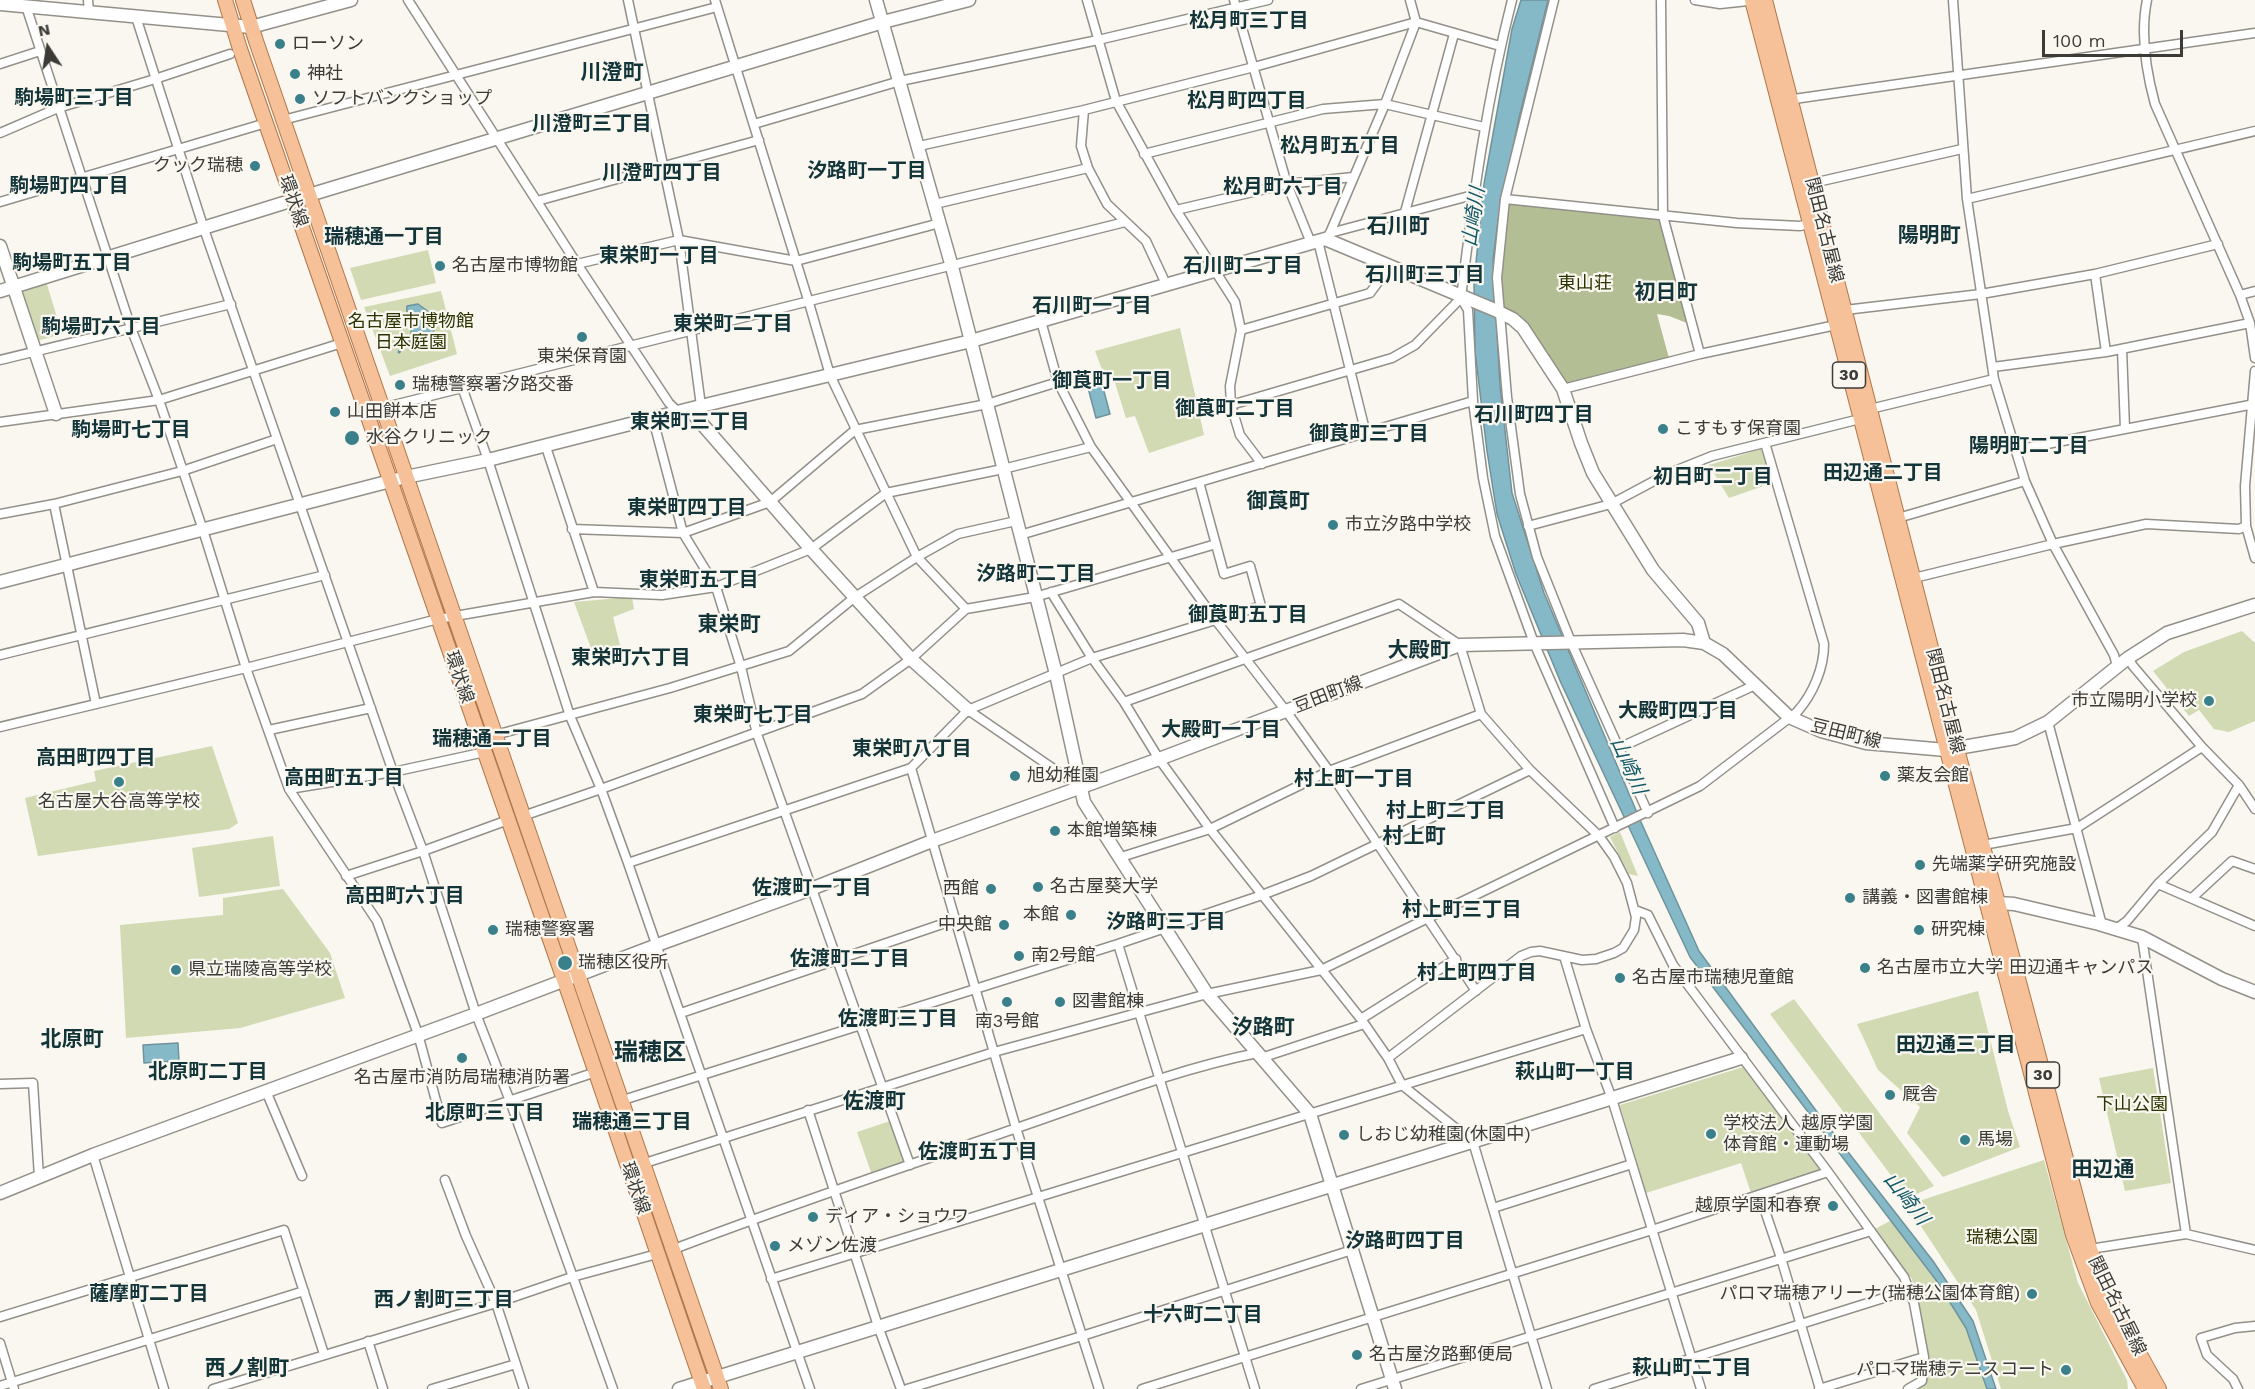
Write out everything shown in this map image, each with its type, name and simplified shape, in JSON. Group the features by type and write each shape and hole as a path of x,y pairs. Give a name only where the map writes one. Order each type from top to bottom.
{"main road":[{"name":"環状線","path":"225,0 703,1385"},
{"name":"環状線","path":"243,0 719,1382"},
{"name":"関田名古屋線","path":"1756,0 1816,222 1845,310 1865,414 1952,749 2090,1249 2110,1300 2159,1389"},
{"name":"関田名古屋線","path":"1784,100 1813,183 1816,222 1836,325 1898,518 1914,578 1952,749 1983,845 1993,904 2076,1244 2098,1303 2145,1389"}],"street":[{"path":"0,4 88,6 136,17 251,27 351,0"},
{"path":"408,0 669,403 689,409 911,659 968,710 1080,787"},
{"path":"628,0 679,240 691,331 689,409"},
{"path":"876,0 952,267 1056,674 1084,802 1207,994 1310,1114 1393,1384"},
{"path":"0,291 736,66 883,22 969,0"},
{"path":"1087,0 1116,101 1176,210 1235,302 1241,330 1230,386 1231,405 1240,435 1262,464"},
{"path":"754,124 900,81 1098,40 1235,4 1268,0"},
{"path":"1321,239 1353,177 1385,104 1416,22 1410,0"},
{"path":"1512,0 1500,46 1484,127 1473,195 1461,298 1468,310 1473,401 1495,536 1536,643 1617,827"},
{"path":"1554,0 1505,199 1497,278 1497,311 1520,494 1528,526 1570,642 1647,813"},
{"path":"1661,0 1663,216 1700,354"},
{"path":"1695,0 1720,4 1756,0"},
{"path":"1953,0 1967,199 1994,379 2025,481 2053,544 2114,655 2117,666"},
{"path":"2147,0 2144,15 2146,74 2155,104 2240,295 2250,322 2255,358"},
{"path":"283,120 634,29 716,4 830,375 917,557 966,609"},
{"path":"1235,4 1287,184 1321,239 1366,434"},
{"path":"26,6 80,177 131,328 159,400 246,668 289,789 377,921 418,1034 442,1123 596,1072"},
{"path":"136,17 204,229 393,772 423,851 476,1014 510,1101 613,1389"},
{"path":"919,146 1084,110 1254,67 1416,22 1500,46"},
{"path":"1784,100 2255,33"},
{"path":"1405,212 1454,34"},
{"path":"0,64 40,51"},
{"path":"0,133 58,108 230,54"},
{"path":"1144,154 1323,109 1385,104 1484,127"},
{"path":"1084,110 1081,146 1088,168 1107,204 1146,241 1166,284"},
{"path":"0,202 266,123"},
{"path":"1967,199 2255,131"},
{"path":"537,201 759,140"},
{"path":"1813,183 1962,149"},
{"path":"935,204 1088,168"},
{"path":"1176,210 1287,184 1353,177"},
{"path":"0,582 406,477 488,460 545,444 971,342 1405,212 1473,195"},
{"path":"1505,199 1747,223 1800,226 1816,222"},
{"path":"382,408 630,344 809,303 1125,222"},
{"path":"577,264 679,240 796,261 940,223"},
{"path":"1321,239 1497,311 1513,319 1523,328 1563,389 1593,473 1653,570 1698,623 1704,643"},
{"path":"1845,310 1982,294 2095,274 2218,244"},
{"path":"0,246 56,414"},
{"path":"1241,330 1370,293 1390,266"},
{"path":"2095,274 2106,352"},
{"path":"2240,295 2255,291"},
{"path":"1231,405 1392,358 1415,345 1461,298"},
{"path":"0,360 231,304"},
{"path":"1041,321 1058,382 1091,447 1214,618 1329,771 1476,991"},
{"path":"1993,367 2106,352 2250,322"},
{"path":"1563,389 1700,354 1836,325"},
{"path":"0,422 159,400 342,343"},
{"path":"2122,349 2125,429"},
{"path":"2255,371 2245,486 2255,558"},
{"path":"1528,526 1611,504 1667,474 1712,456 1994,379"},
{"path":"572,529 683,533 770,502 855,430 987,404 1058,382"},
{"path":"462,387 488,460 570,716 601,789 628,863 810,1389"},
{"path":"1020,535 1473,401"},
{"path":"2016,450 2253,405"},
{"path":"653,419 683,533 716,587 741,667 757,734 910,1165"},
{"path":"0,514 54,504 183,471 277,439"},
{"path":"645,1163 994,1052 1207,994 1321,970 1700,786 1803,704 1824,662 1824,644 1765,443"},
{"path":"545,444 594,592"},
{"path":"0,727 438,619 594,592 662,595 716,587 811,549 886,493 1003,469 1091,447"},
{"path":"1898,518 2025,481"},
{"path":"628,863 910,768 968,710 1092,658 1214,618 1261,606 1250,566 1224,574 1199,482"},
{"path":"54,504 96,704"},
{"path":"495,735 570,716 789,651 855,597 917,557 958,534 1016,521"},
{"path":"1914,578 2146,524 2239,529 2249,527"},
{"path":"523,816 757,734 862,694 911,659 966,609 1035,597 1216,544"},
{"path":"0,655 325,575"},
{"path":"1051,592 1092,658 1125,702 1159,759 1210,829 1362,1022 1388,1058 1402,1085 1473,1142 1547,1389"},
{"path":"1125,702 1399,604 1460,645 1481,714 1530,770 1599,836 1614,857 1627,883 1635,910 1634,930 1623,948 1614,954 1596,959 1582,960 1540,951 1521,956 1388,1058"},
{"name":"豆田町線","path":"0,1192 93,1155 1460,645 1683,640 1704,643 1723,654 1789,717 1821,730 1866,743 1952,749 2015,738 2048,722 2128,657 2167,633 2255,605"},
{"path":"2128,657 2133,666 2202,747 2239,785 2255,808"},
{"path":"1619,748 1755,685"},
{"path":"269,730 371,708"},
{"path":"1118,858 1210,829 1329,771 1481,714"},
{"path":"2048,722 2102,925"},
{"path":"1983,845 2077,828 2202,747"},
{"path":"289,789 393,772 484,752"},
{"path":"910,768 1059,1270 1099,1389"},
{"path":"623,1100 1118,944 1262,895 1311,876 1530,770"},
{"path":"2116,929 2127,921 2158,884 2212,832 2239,785"},
{"path":"346,876 508,820"},
{"path":"2192,898 2232,861 2255,869"},
{"path":"2158,884 2255,926"},
{"path":"1993,904 2014,904 2142,937 2222,979 2255,992"},
{"path":"1635,910 1648,915 1673,965 1904,1277 1914,1303 1924,1357 1922,1381 1908,1389"},
{"path":"681,1014 954,920"},
{"path":"2142,937 2186,1234"},
{"path":"1118,944 1255,1389"},
{"path":"1564,956 1586,1029 1612,1099 1701,1389"},
{"path":"674,1250 751,1220 1160,1078 1215,1061 1259,1056 1362,1022 1456,959"},
{"path":"771,1279 1586,1029"},
{"path":"679,1389 719,1382 796,1351 1741,1058"},
{"path":"0,1084 33,1083 39,1177"},
{"path":"266,1091 302,1176"},
{"path":"808,1110 854,1254 901,1389"},
{"path":"93,1155 164,1389"},
{"path":"1493,1208 1632,1164"},
{"path":"1142,1389 1760,1196 1828,1172"},
{"path":"445,1180 466,1236 496,1303 524,1389"},
{"path":"1760,1196 1820,1389 1924,1357"},
{"path":"0,1317 284,1230 324,1354"},
{"path":"1360,1389 1393,1384 1531,1336 1871,1231"},
{"path":"2090,1249 2186,1234 2255,1250"},
{"path":"907,1389 1352,1250"},
{"path":"213,1389 496,1303 572,1277 657,1254"},
{"path":"1594,1389 1909,1290"},
{"path":"0,1386 13,1386 148,1339 304,1291"},
{"path":"2238,1389 2233,1379 2207,1355 2201,1338 2235,1328 2255,1326"},
{"path":"368,1341 383,1389"},
{"path":"0,1343 13,1386"},
{"path":"432,1389 516,1364"},
{"path":"2134,1368 2134,1389"}],"green space":[{"name":"東山荘","path":"1505,199 1663,216 1692,325 1657,314 1670,362 1563,389 1523,328 1495,310"},
{"path":"428,250 436,283 361,300 350,268"},
{"path":"46,281 62,334 33,342 17,290"},
{"name":"名古屋市博物館 日本庭園","path":"441,291 457,354 390,376 364,307"},
{"path":"1180,328 1204,435 1149,453 1135,416 1126,418 1112,373 1105,374 1095,351"},
{"path":"1761,449 1772,483 1729,498 1709,465"},
{"path":"632,597 634,609 613,617 620,645 592,651 574,602"},
{"path":"2242,631 2255,643 2255,721 2229,732 2214,729 2199,710 2189,716 2153,671 2184,652"},
{"path":"212,746 238,823 229,829 38,856 25,798 96,781 94,771"},
{"path":"1620,832 1638,876 1629,874 1610,837"},
{"path":"273,836 280,886 199,897 192,848"},
{"path":"283,889 330,953 345,998 240,1028 126,1038 120,925 223,915 223,898"},
{"path":"1978,991 2008,1111 2020,1147 1943,1177 1907,1133 1920,1107 1878,1070 1857,1024"},
{"path":"1794,999 1934,1186 1908,1198 1770,1014"},
{"name":"学校法人 越原学園 体育館・運動場","path":"1743,1067 1822,1171 1751,1193 1741,1163 1646,1193 1620,1105"},
{"name":"下山公園","path":"2153,1068 2171,1183 2125,1191 2099,1078"},
{"path":"890,1121 905,1164 872,1175 857,1132"},
{"name":"瑞穂公園","path":"2044,1160 2078,1283 2127,1380 2128,1389 2001,1389 1976,1310 1907,1205"},
{"name":"瑞穂公園","path":"1892,1220 1936,1280 1966,1328 1987,1389 1908,1389 1922,1381 1924,1357 1912,1279 1873,1230"}],"water":[{"name":"山崎川","path":"1521,0 1548,0 1519,118 1498,221 1493,260 1500,386 1512,493 1544,593 1641,822 1699,951 1820,1116 1933,1261 1973,1321 1996,1389 1987,1389 1966,1328 1936,1280 1690,957 1561,683 1516,574 1497,514 1487,451 1475,351 1474,282 1484,184 1512,29"},
{"path":"418,304 435,318 436,322 436,327 429,335 429,340 422,343 416,343 411,333 412,321 407,312 407,306"},
{"path":"1101,380 1110,414 1096,418 1087,384"},
{"path":"178,1043 179,1061 144,1063 143,1045"}],"waterway":[{"path":"399,352 405,344 415,338"}],"place":[{"name":"ローソン","path":"280,44"},
{"name":"神社","path":"295,74"},
{"name":"ソフトバンクショップ","path":"300,99"},
{"name":"クック瑞穂","path":"255,166"},
{"name":"名古屋市博物館","path":"440,266"},
{"name":"東栄保育園","path":"582,337"},
{"name":"瑞穂警察署汐路交番","path":"400,385"},
{"name":"山田餅本店","path":"335,412"},
{"name":"こすもす保育園","path":"1663,429"},
{"name":"水谷クリニック","path":"352,438"},
{"name":"市立汐路中学校","path":"1333,525"},
{"name":"市立陽明小学校","path":"2209,701"},
{"name":"旭幼稚園","path":"1015,776"},
{"name":"薬友会館","path":"1885,776"},
{"name":"名古屋大谷高等学校","path":"119,782"},
{"name":"本館増築棟","path":"1055,831"},
{"name":"先端薬学研究施設","path":"1920,865"},
{"name":"名古屋葵大学","path":"1038,887"},
{"name":"西館","path":"991,889"},
{"name":"講義・図書館棟","path":"1850,898"},
{"name":"本館","path":"1071,915"},
{"name":"中央館","path":"1004,925"},
{"name":"瑞穂警察署","path":"493,930"},
{"name":"研究棟","path":"1919,930"},
{"name":"南2号館","path":"1019,956"},
{"name":"瑞穂区役所","path":"565,963"},
{"name":"名古屋市立大学 田辺通キャンパス","path":"1865,968"},
{"name":"県立瑞陵高等学校","path":"176,970"},
{"name":"名古屋市瑞穂児童館","path":"1620,978"},
{"name":"南3号館","path":"1007,1002"},
{"name":"図書館棟","path":"1060,1002"},
{"name":"名古屋市消防局瑞穂消防署","path":"462,1058"},
{"name":"厩舎","path":"1890,1095"},
{"name":"学校法人 越原学園 体育館・運動場","path":"1711,1134"},
{"name":"しおじ幼稚園(休園中)","path":"1344,1135"},
{"name":"馬場","path":"1965,1140"},
{"name":"越原学園和春寮","path":"1833,1206"},
{"name":"ディア・ショウワ","path":"813,1217"},
{"name":"メゾン佐渡","path":"775,1246"},
{"name":"パロマ瑞穂アリーナ(瑞穂公園体育館)","path":"2032,1294"},
{"name":"名古屋汐路郵便局","path":"1357,1355"},
{"name":"パロマ瑞穂テニスコート","path":"2066,1370"}],"district":[{"name":"松月町三丁目","path":"1249,21"},
{"name":"川澄町","path":"612,73"},
{"name":"駒場町三丁目","path":"74,98"},
{"name":"松月町四丁目","path":"1247,101"},
{"name":"川澄町三丁目","path":"592,124"},
{"name":"松月町五丁目","path":"1340,146"},
{"name":"汐路町一丁目","path":"867,171"},
{"name":"川澄町四丁目","path":"662,173"},
{"name":"駒場町四丁目","path":"69,186"},
{"name":"松月町六丁目","path":"1283,187"},
{"name":"石川町","path":"1398,227"},
{"name":"陽明町","path":"1929,236"},
{"name":"瑞穂通一丁目","path":"384,237"},
{"name":"東栄町一丁目","path":"659,256"},
{"name":"駒場町五丁目","path":"72,263"},
{"name":"石川町二丁目","path":"1243,266"},
{"name":"石川町三丁目","path":"1425,275"},
{"name":"初日町","path":"1666,293"},
{"name":"石川町一丁目","path":"1092,306"},
{"name":"東栄町二丁目","path":"733,324"},
{"name":"駒場町六丁目","path":"101,327"},
{"name":"御莨町一丁目","path":"1112,381"},
{"name":"御莨町二丁目","path":"1235,409"},
{"name":"石川町四丁目","path":"1534,415"},
{"name":"東栄町三丁目","path":"690,422"},
{"name":"駒場町七丁目","path":"131,430"},
{"name":"御莨町三丁目","path":"1369,434"},
{"name":"陽明町二丁目","path":"2029,446"},
{"name":"田辺通二丁目","path":"1883,473"},
{"name":"初日町二丁目","path":"1713,477"},
{"name":"御莨町","path":"1278,502"},
{"name":"東栄町四丁目","path":"687,508"},
{"name":"汐路町二丁目","path":"1036,574"},
{"name":"東栄町五丁目","path":"699,580"},
{"name":"御莨町五丁目","path":"1248,615"},
{"name":"東栄町","path":"729,625"},
{"name":"大殿町","path":"1419,651"},
{"name":"東栄町六丁目","path":"631,658"},
{"name":"大殿町四丁目","path":"1678,711"},
{"name":"東栄町七丁目","path":"753,715"},
{"name":"大殿町一丁目","path":"1221,730"},
{"name":"瑞穂通二丁目","path":"492,739"},
{"name":"東栄町八丁目","path":"912,749"},
{"name":"高田町四丁目","path":"96,758"},
{"name":"高田町五丁目","path":"344,778"},
{"name":"村上町一丁目","path":"1354,779"},
{"name":"村上町二丁目","path":"1446,811"},
{"name":"村上町","path":"1414,837"},
{"name":"佐渡町一丁目","path":"812,888"},
{"name":"高田町六丁目","path":"405,896"},
{"name":"村上町三丁目","path":"1462,910"},
{"name":"汐路町三丁目","path":"1166,922"},
{"name":"佐渡町二丁目","path":"850,959"},
{"name":"村上町四丁目","path":"1477,973"},
{"name":"佐渡町三丁目","path":"898,1019"},
{"name":"汐路町","path":"1263,1028"},
{"name":"北原町","path":"72,1040"},
{"name":"田辺通三丁目","path":"1956,1045"},
{"name":"瑞穂区","path":"650,1053"},
{"name":"北原町二丁目","path":"208,1072"},
{"name":"萩山町一丁目","path":"1575,1072"},
{"name":"佐渡町","path":"874,1102"},
{"name":"北原町三丁目","path":"485,1113"},
{"name":"瑞穂通三丁目","path":"632,1122"},
{"name":"佐渡町五丁目","path":"978,1152"},
{"name":"田辺通","path":"2103,1170"},
{"name":"汐路町四丁目","path":"1405,1241"},
{"name":"薩摩町二丁目","path":"149,1294"},
{"name":"西ノ割町三丁目","path":"444,1300"},
{"name":"十六町二丁目","path":"1203,1315"},
{"name":"萩山町二丁目","path":"1692,1368"},
{"name":"西ノ割町","path":"247,1369"}]}
